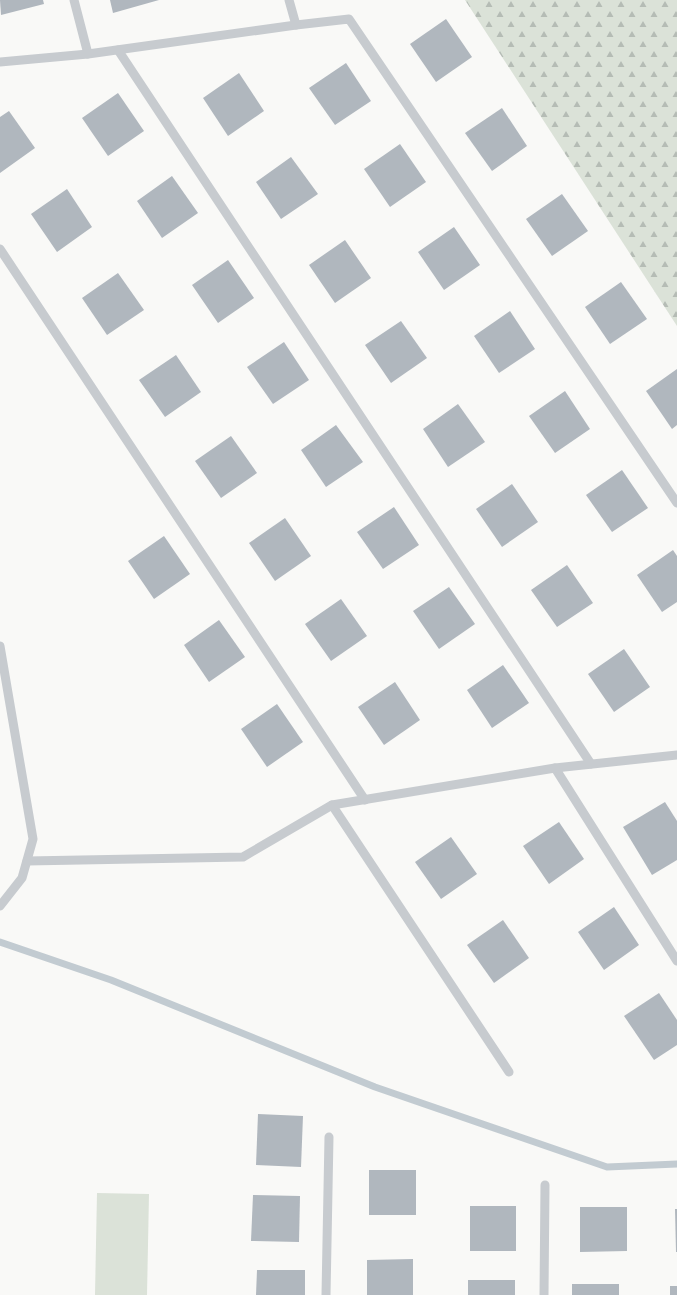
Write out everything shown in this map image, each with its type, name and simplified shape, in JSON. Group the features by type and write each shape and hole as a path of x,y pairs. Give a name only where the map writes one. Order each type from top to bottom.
{"lane":[{"path":"74,0 88,54"},
{"path":"289,0 296,25"},
{"path":"0,62 88,54 348,19 677,503"},
{"path":"118,50 591,764"},
{"path":"0,249 365,800"},
{"path":"0,646 33,839 22,878 0,906"},
{"path":"27,861 243,857 332,805 555,768 677,755"},
{"path":"555,768 677,961"},
{"path":"332,805 509,1072"},
{"path":"326,1295 329,1137"},
{"path":"544,1295 545,1185"}],"green space":[{"path":"465,0 677,0 677,326"},
{"path":"97,1193 149,1194 147,1295 95,1295"}],"building":[{"path":"0,0 43,0 44,4 1,15"},
{"path":"110,0 159,0 113,13"},
{"path":"446,19 472,57 436,82 410,44"},
{"path":"346,63 371,101 335,125 309,88"},
{"path":"239,73 264,111 228,136 203,98"},
{"path":"118,93 144,131 108,156 82,118"},
{"path":"502,108 527,146 492,171 465,133"},
{"path":"9,111 35,148 0,173 0,117"},
{"path":"400,144 426,182 390,207 364,169"},
{"path":"291,157 318,194 281,219 256,182"},
{"path":"172,176 198,213 162,238 137,201"},
{"path":"67,189 92,227 57,252 31,214"},
{"path":"562,194 588,231 552,256 526,219"},
{"path":"454,227 480,265 444,290 418,252"},
{"path":"345,240 371,278 335,303 309,265"},
{"path":"228,260 254,298 218,323 192,285"},
{"path":"118,273 144,310 107,335 82,298"},
{"path":"621,282 647,319 610,344 585,307"},
{"path":"510,311 535,349 499,373 474,336"},
{"path":"401,321 427,358 391,383 365,345"},
{"path":"284,342 309,380 273,404 247,367"},
{"path":"176,355 201,392 165,417 139,380"},
{"path":"677,369 677,425 672,429 646,391"},
{"path":"565,391 590,429 555,453 529,416"},
{"path":"458,404 485,442 448,467 423,429"},
{"path":"336,425 363,462 326,487 301,450"},
{"path":"231,436 257,473 221,498 195,461"},
{"path":"622,470 648,508 612,532 586,495"},
{"path":"512,484 538,522 502,547 476,509"},
{"path":"394,507 419,545 383,569 357,532"},
{"path":"285,518 311,556 275,581 249,543"},
{"path":"164,536 190,574 154,599 128,561"},
{"path":"673,550 677,556 677,602 662,612 637,575"},
{"path":"567,565 593,603 557,627 531,590"},
{"path":"449,587 475,624 439,649 413,611"},
{"path":"341,599 367,636 331,661 305,624"},
{"path":"219,620 245,657 209,682 184,645"},
{"path":"624,649 650,687 614,712 588,674"},
{"path":"503,665 529,703 492,728 467,690"},
{"path":"395,682 420,720 384,745 358,707"},
{"path":"277,704 303,742 267,767 241,729"},
{"path":"665,802 677,821 677,860 652,875 623,827"},
{"path":"559,822 584,859 549,884 523,846"},
{"path":"451,837 477,874 441,899 415,862"},
{"path":"614,907 639,945 604,970 578,932"},
{"path":"503,920 529,958 494,983 467,945"},
{"path":"659,993 677,1020 677,1045 654,1060 624,1016"},
{"path":"258,1114 303,1116 301,1167 256,1165"},
{"path":"369,1170 416,1170 416,1215 369,1215"},
{"path":"253,1195 300,1196 299,1242 251,1241"},
{"path":"470,1206 516,1206 516,1251 470,1251"},
{"path":"580,1207 627,1207 627,1251 580,1252"},
{"path":"675,1209 677,1209 677,1252 676,1252"},
{"path":"413,1259 413,1295 367,1295 367,1260"},
{"path":"257,1270 305,1270 305,1295 256,1295"},
{"path":"468,1280 515,1280 515,1295 468,1295"},
{"path":"572,1284 619,1284 619,1295 572,1295"},
{"path":"670,1286 677,1286 677,1295 670,1295"}],"waterway":[{"path":"0,942 111,980 375,1087 607,1167 677,1164"}]}
